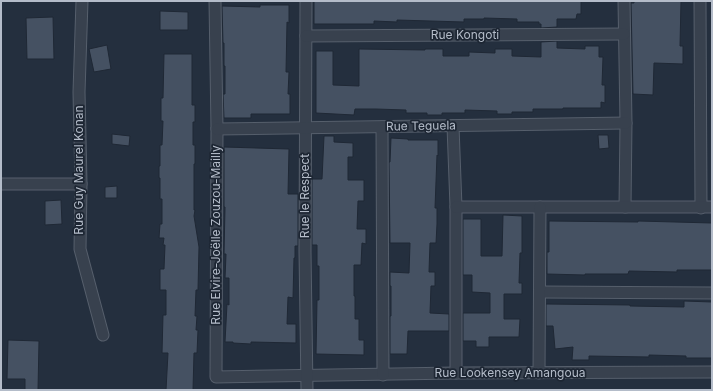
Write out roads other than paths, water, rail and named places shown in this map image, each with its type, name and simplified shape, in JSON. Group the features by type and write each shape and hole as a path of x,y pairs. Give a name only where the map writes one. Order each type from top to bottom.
{"street":[{"name":"Rue Guy Maurel Konan","path":"82,1 79,92 81,184 80,249 103,335"},
{"name":"Rue Elvire-Joëlle Zouzou-Mailly","path":"215,1 216,377 308,375"},
{"name":"Rue le Respect","path":"306,1 305,251 308,375 307,390"},
{"path":"624,1 626,123 625,207"},
{"path":"456,207 707,207 700,1"},
{"name":"Rue Kongoti","path":"306,36 624,34"},
{"name":"Rue Teguela","path":"216,129 626,123"},
{"path":"453,126 456,207 456,373"},
{"path":"382,127 383,375"},
{"path":"1,184 81,184"},
{"path":"539,373 540,207"},
{"path":"540,292 712,293"},
{"name":"Rue Lookensey Amangoua","path":"308,375 712,372"}]}
